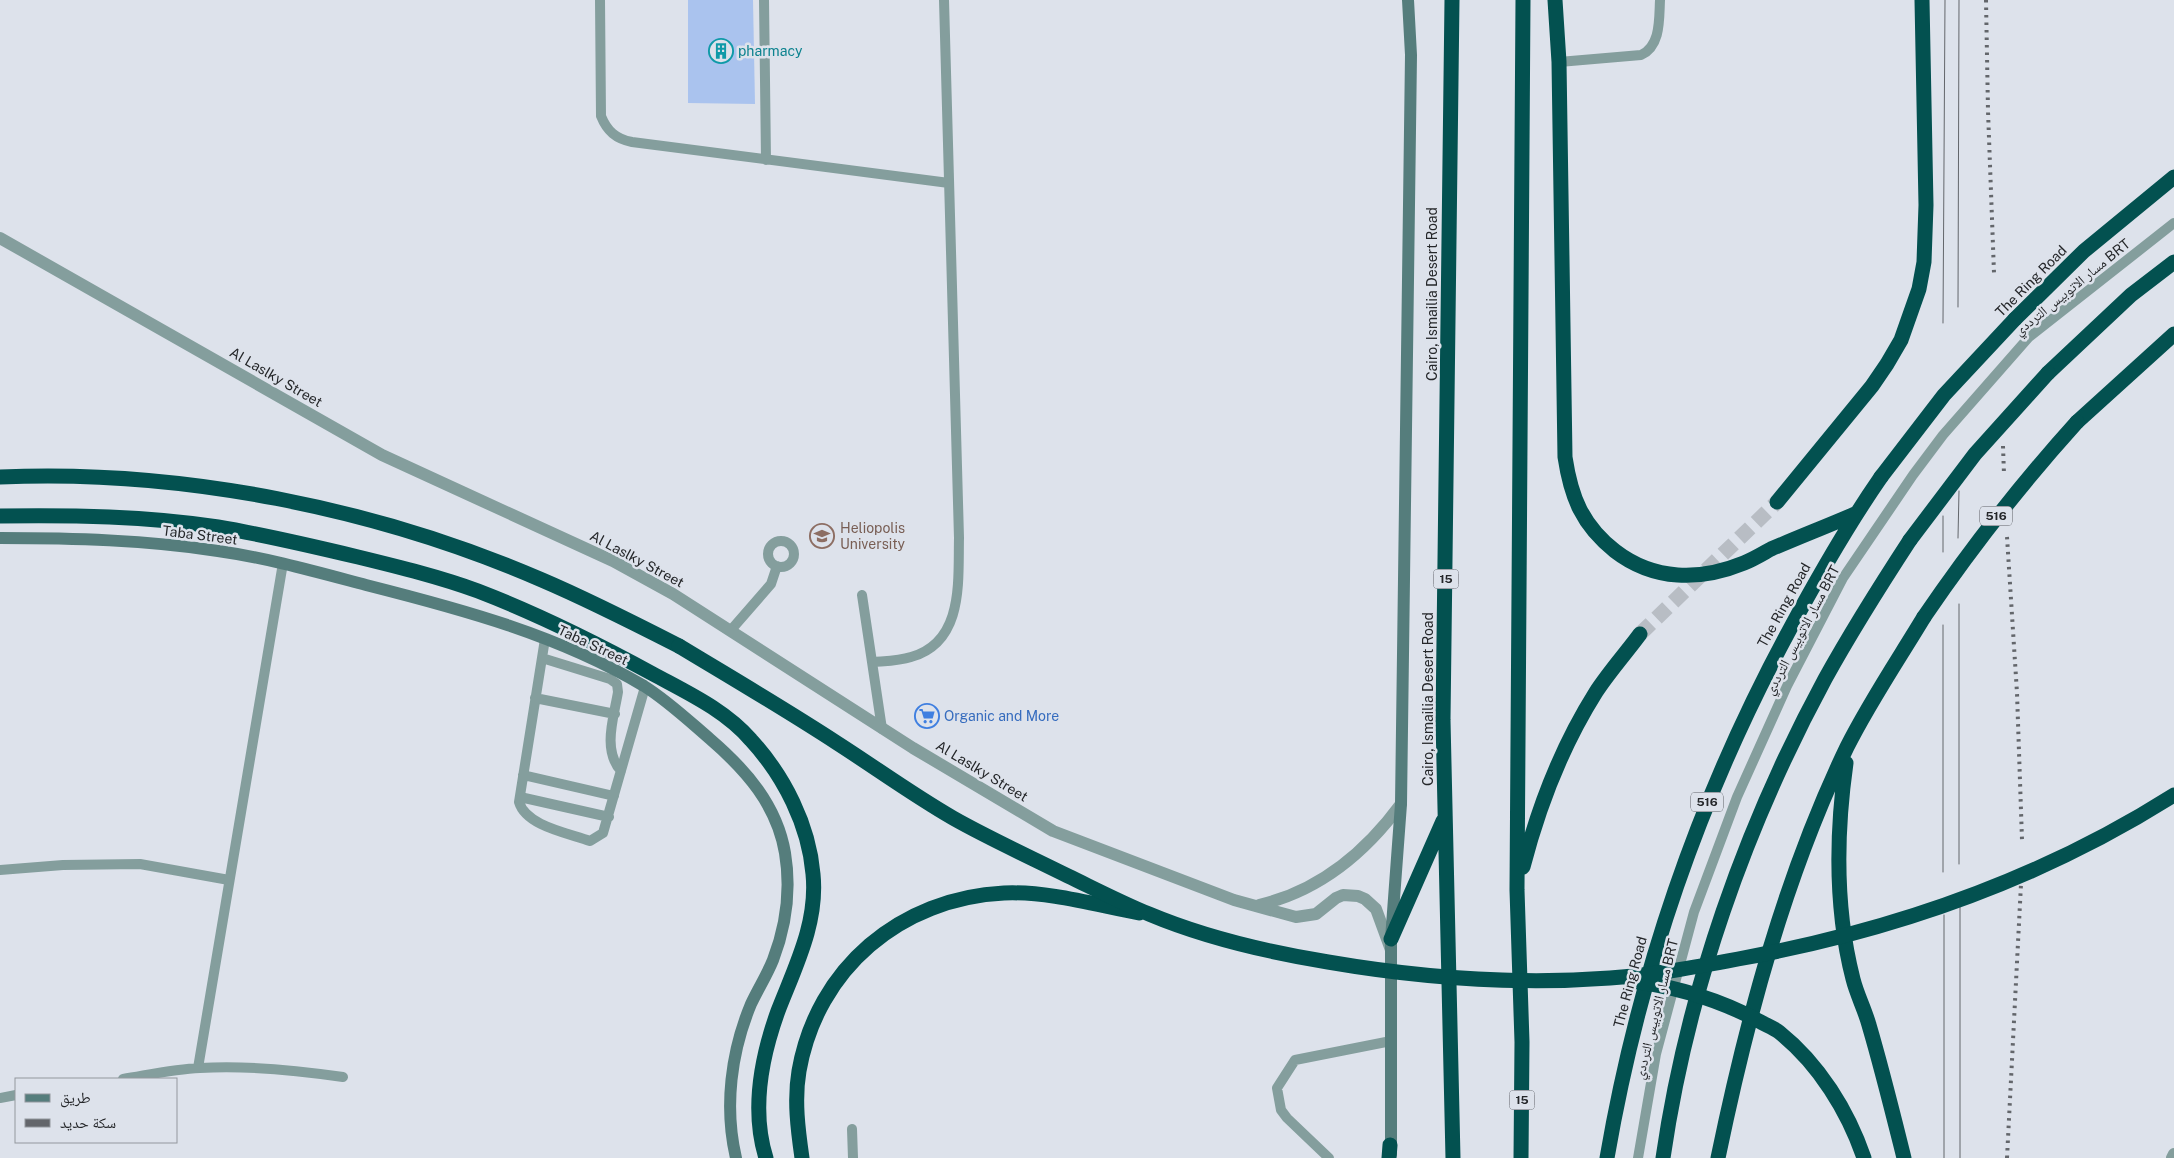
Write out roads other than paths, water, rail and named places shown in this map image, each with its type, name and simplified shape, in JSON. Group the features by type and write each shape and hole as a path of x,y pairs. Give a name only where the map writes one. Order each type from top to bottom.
{"highway":[{"path":"1444,0 1451,7"},
{"name":"15","path":"1521,1158 1522,1042 1517,890 1522,0"},
{"path":"1555,0 1559,62 1565,457 1568,478 1577,504 1588,525 1604,542 1626,560 1656,572 1684,577 1744,563 1856,514"},
{"path":"1777,502 1872,386 1887,364 1904,332 1919,289 1924,262 1926,205 1922,0"},
{"name":"Cairo, Ismailia Desert Road","path":"1451,7 1443,720 1453,1158"},
{"name":"The Ring Road","path":"1608,1158 1620,1086 1637,1014 1671,900 1706,804 1735,737 1767,671 1817,579 1856,514 1881,477 1944,395 2015,319 2084,251 2174,176"},
{"path":"1663,1158 1682,1059 1702,980 1727,902 1755,826 1788,752 1825,679 1866,609 1910,540 1975,454 2048,373 2131,295 2174,262"},
{"name":"516","path":"1718,1158 1736,1075 1791,886 1821,805 1848,746 1924,617 1981,536 2077,422 2174,334"},
{"path":"0,476 44,475 138,478 221,488 411,532 479,556 541,580 679,646 760,694 955,819 1150,915 1229,942 1297,957 1394,974 1479,980 1558,981 1613,978 1694,967 1775,952 1854,934 1933,911 2005,884 2075,851 2143,815 2174,795"},
{"path":"0,516 133,518 218,527 385,564 479,592 631,662 722,713 750,739 774,768 793,802 806,837 813,875 812,914 804,950 778,1014 762,1064 758,1112 766,1158"},
{"path":"1517,890 1535,821 1561,754 1597,692 1640,634"},
{"path":"1848,746 1839,824 1838,863 1842,921 1853,979 1869,1024 1904,1158"},
{"path":"1391,944 1445,817"},
{"path":"802,1158 797,1118 798,1072 813,1023 840,974 873,941 920,912 956,899 1005,893 1045,895 1150,915"},
{"path":"1613,978 1657,984 1699,995 1740,1011 1779,1032 1832,1091 1854,1128 1864,1158"}],"street":[{"path":"1390,1154 1391,944 1401,804 1411,55 1408,0"},
{"name":"Al Laslky Street","path":"0,238 382,455 613,561 731,630 882,729 1053,831 1234,900 1296,917 1316,914 1336,898 1343,895 1358,896 1365,899 1376,909 1391,944"},
{"name":"Taba Street","path":"0,538 130,541 218,551 283,563 470,612 545,639 606,666 665,700 734,760 757,786 775,817 785,852 788,888 784,924 772,961 751,1005 736,1048 730,1094 732,1140 736,1158"},
{"path":"470,612 479,592"},
{"path":"1257,906 1296,894 1332,874 1370,842 1401,804"},
{"path":"2172,1158 2174,1154"}],"lane":[{"path":"600,0 602,116 609,131 624,141 949,183"},
{"path":"764,0 766,160"},
{"path":"873,662 912,657 927,649 940,638 950,624 956,608 959,538 944,0"},
{"path":"1559,62 1641,55 1648,52 1652,48 1658,27 1660,0"},
{"name":"مسار الاتوبيس الترددي BRT","path":"1638,1158 1656,1054 1694,912 1737,797 1787,686 1843,578 1937,443 2029,337 2174,223"},
{"path":"198,1068 283,563"},
{"path":"731,630 770,584 777,566"},
{"path":"862,595 882,729"},
{"path":"545,639 520,797 523,812 534,821 590,841 603,833 645,687"},
{"path":"542,658 614,681 618,688 610,750 615,764 621,771"},
{"path":"535,698 615,714"},
{"path":"523,775 614,796"},
{"path":"520,797 608,817"},
{"path":"0,870 63,865 140,864 229,880"},
{"path":"1329,1158 1281,1110 1277,1088 1295,1060 1390,1041"},
{"path":"130,1078 198,1068 270,1068 342,1077"},
{"path":"0,1098 15,1095"},
{"path":"852,1129 853,1158"}],"tunnel":[{"path":"1640,634 1777,502"}],"tram line":[{"path":"1943,323 1945,0"},
{"path":"1958,307 1959,0"},
{"path":"1958,538 1959,491"},
{"path":"1943,516 1943,552"},
{"path":"1959,604 1959,864"},
{"path":"1943,625 1943,872"},
{"path":"1960,907 1960,1158"},
{"path":"1944,915 1944,1158"}],"railway":[{"path":"1986,0 1994,273"},
{"path":"2003,446 2004,474"},
{"path":"2007,537 2017,693 2022,840"},
{"path":"2007,1158 2021,884"}],"place":[{"name":"pharmacy","path":"721,51"},
{"name":"Heliopolis University","path":"822,536"},
{"name":"Organic and More","path":"927,716"}]}
